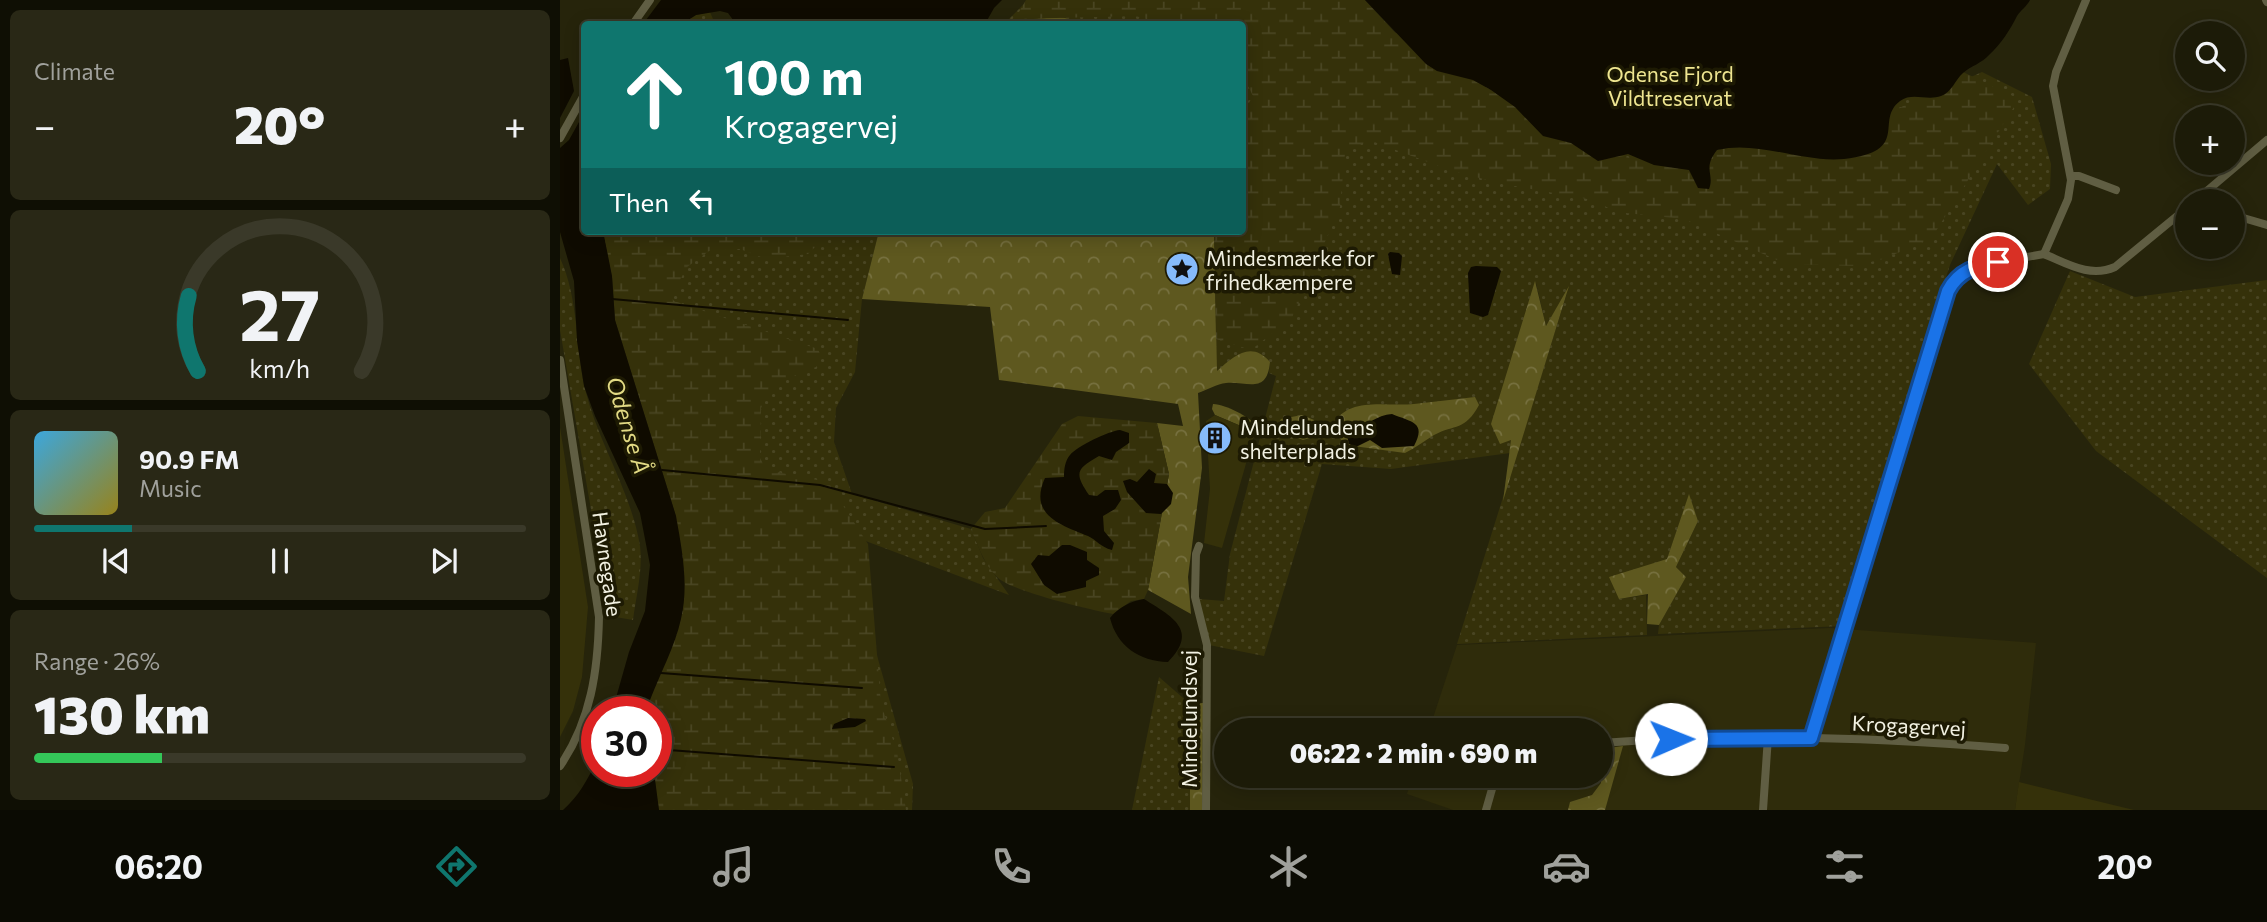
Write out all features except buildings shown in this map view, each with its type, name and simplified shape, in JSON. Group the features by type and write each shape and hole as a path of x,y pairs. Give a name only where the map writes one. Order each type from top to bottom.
{"street":[{"path":"635,21 650,0"},
{"path":"2044,254 2068,199 2072,176 2053,86 2056,72 2086,0"},
{"path":"560,138 581,100"},
{"path":"2212,189 2267,141"},
{"path":"2072,176 2079,176 2116,190"},
{"path":"1811,738 1948,291 1955,277 1975,266 2044,254 2090,272 2104,272 2115,267 2175,218"},
{"path":"2245,219 2267,225"},
{"name":"Havnegade","path":"560,359 599,617 598,657 592,694 582,726 560,766"},
{"name":"Mindelundsvej","path":"1199,546 1196,554 1195,597 1206,645 1206,810"},
{"path":"1763,810 1768,737"},
{"name":"Krogagervej","path":"1613,742 1768,737 1912,741 2005,748"},
{"path":"1486,810 1491,788"}],"shaded area":[{"path":"1830,628 2036,643 2015,810 1453,810 1407,794 1409,788 1613,788 1613,718 1433,718 1457,645"}],"green space":[{"path":"1026,0 1365,0 1413,52 1491,90 1564,140 1619,156 1708,172 1717,150 1891,113 1963,72 2019,99 1931,239 1883,259 1853,266 1786,264 1684,219 1616,212 1593,200 1503,184 1452,171 1369,140 1345,153 1340,207 1292,318 1251,350 1216,339 1214,235 1246,235 1246,108 1253,96 1246,82 1246,21 1150,21 1135,16 1015,19"},
{"path":"1024,4 1245,21 1079,21 1060,17 1007,21"},
{"path":"710,12 714,21 687,21 696,15"},
{"path":"1060,17 1079,21 1007,21"},
{"path":"1246,21 1971,77 1982,72 2032,97 2051,164 2050,189 2028,205 1997,164 1950,265 1843,626 1658,634 1659,625 1686,577 1676,567 1698,521 1689,495 1667,559 1619,599 1646,595 1647,635 1457,644 1568,290 1546,326 1536,283 1510,453 1391,469 1322,464 1264,656 1209,645 1199,599 1224,601 1230,554 1276,376 1269,373 1270,362 1216,372 1214,235 1246,235"},
{"path":"604,235 878,235 862,299 855,372 836,408 834,442 852,494 971,529 983,558 1009,595 863,540 871,634 913,784 912,810 659,810 656,787 672,787 672,696 651,696 676,516 612,276"},
{"path":"604,235 827,235 808,254 766,259 740,249 709,251 687,267 671,297 674,301 818,349 821,357 816,367 772,385 761,408 760,458 766,470 828,482 868,544 881,704 897,752 906,810 659,810 656,787 672,787 672,696 651,696 680,625 685,598 684,570 676,516 615,320 612,276"},
{"path":"878,235 1214,235 1217,371 1236,356 1249,351 1263,355 1270,362 1265,379 1260,383 1226,383 1198,393 1202,468 1188,577 1191,614 1148,590 1169,474 1157,423 1183,426 1178,404 999,380 990,307 862,299"},
{"path":"560,258 571,290 585,389 636,526 641,555 633,620 604,615 593,521 560,330"},
{"path":"2070,271 2135,297 2267,280 2267,578 2096,451 2029,364"},
{"path":"1535,281 1546,326 1569,286 1503,501 1511,440 1500,444 1491,424"},
{"path":"1475,397 1479,405 1464,423 1434,435 1405,453 1346,445 1330,428 1346,411 1356,407"},
{"path":"1213,404 1248,418 1257,426 1255,432 1215,415"},
{"path":"1215,415 1255,432 1222,548 1204,543 1210,489 1206,421"},
{"path":"1302,415 1314,420 1318,428 1313,437 1303,440 1280,431 1278,424 1281,419"},
{"path":"1078,416 1157,423 1169,474 1148,590 1144,599 1131,601 1113,614 1052,599 1005,582 988,566 971,529 985,512 1005,508 1062,424"},
{"path":"560,427 588,607 582,677 573,711 560,737"},
{"path":"1689,494 1698,521 1676,567 1686,577 1659,625 1647,624 1648,594 1619,599 1609,577 1667,559"},
{"path":"1159,677 1190,704 1190,810 1132,810"},
{"path":"1203,703 1202,810 1190,810 1190,704"},
{"path":"1623,746 1613,782 1613,747"},
{"path":"2019,782 2134,810 2015,810"},
{"path":"1597,788 1611,788 1605,810 1568,810 1570,802 1592,795"}],"water":[{"path":"661,0 1002,0 987,21 734,21 728,13 720,11 696,15 687,21 645,21"},
{"name":"Odense Fjord Vildtreservat","path":"1365,0 2030,0 1997,46 1983,60 1963,73 1948,92 1936,97 1910,97 1900,101 1890,117 1885,142 1878,149 1844,159 1812,158 1748,148 1717,150 1710,162 1709,189 1698,188 1689,170 1654,165 1628,154 1598,161 1571,143 1543,136 1515,107 1491,90 1473,80 1437,71 1426,64"},
{"path":"568,58 574,91 560,118 560,60"},
{"name":"Odense Å","path":"581,118 581,235 604,235 612,276 615,320 676,516 684,568 683,606 671,650 652,696 617,696 629,652 645,611 650,565 640,513 584,386 577,341 574,281 560,232 560,148 569,140"},
{"path":"1390,252 1402,256 1400,275 1392,274 1388,254"},
{"path":"1471,267 1497,267 1501,271 1488,315 1483,317 1470,313 1468,273"},
{"path":"1392,414 1411,421 1418,427 1418,438 1414,446 1382,448 1370,440 1356,447 1349,444 1347,436 1350,430"},
{"path":"1120,430 1129,433 1129,443 1116,452 1112,460 1099,456 1086,464 1080,472 1081,481 1089,495 1097,496 1105,490 1118,490 1121,500 1115,509 1103,516 1104,531 1114,543 1112,550 1050,517 1044,510 1041,491 1045,478 1064,477 1068,457 1079,447"},
{"path":"1149,469 1156,474 1154,483 1167,484 1173,493 1171,504 1161,514 1146,513 1127,492 1123,481 1130,479 1137,482"},
{"path":"1062,545 1070,545 1087,552 1087,560 1099,568 1099,575 1086,581 1086,587 1057,594 1044,585 1031,564 1038,555 1049,556"},
{"path":"1144,599 1172,618 1182,632 1182,641 1168,662 1139,655 1124,644 1113,628 1110,618 1114,614 1134,601"},
{"path":"848,718 866,721 855,727 832,729 834,724"},
{"path":"583,787 656,787 659,810 563,810"}],"waterway":[{"path":"1185,259 1191,262 1194,268 1191,274 1185,277 1179,274 1176,268 1179,262 1185,259"},
{"path":"612,299 848,320"},
{"name":"Odense Å","path":"662,470 820,485 985,529 1046,526"},
{"path":"661,673 862,688"},
{"path":"672,750 894,767"}],"place":[{"name":"Mindesmærke for frihedkæmpere","path":"1182,269"},
{"name":"Mindelundens shelterplads","path":"1215,438"}],"route":[{"path":"1671,739 1811,738 1948,291 1955,277 1975,266 1998,262"}]}
